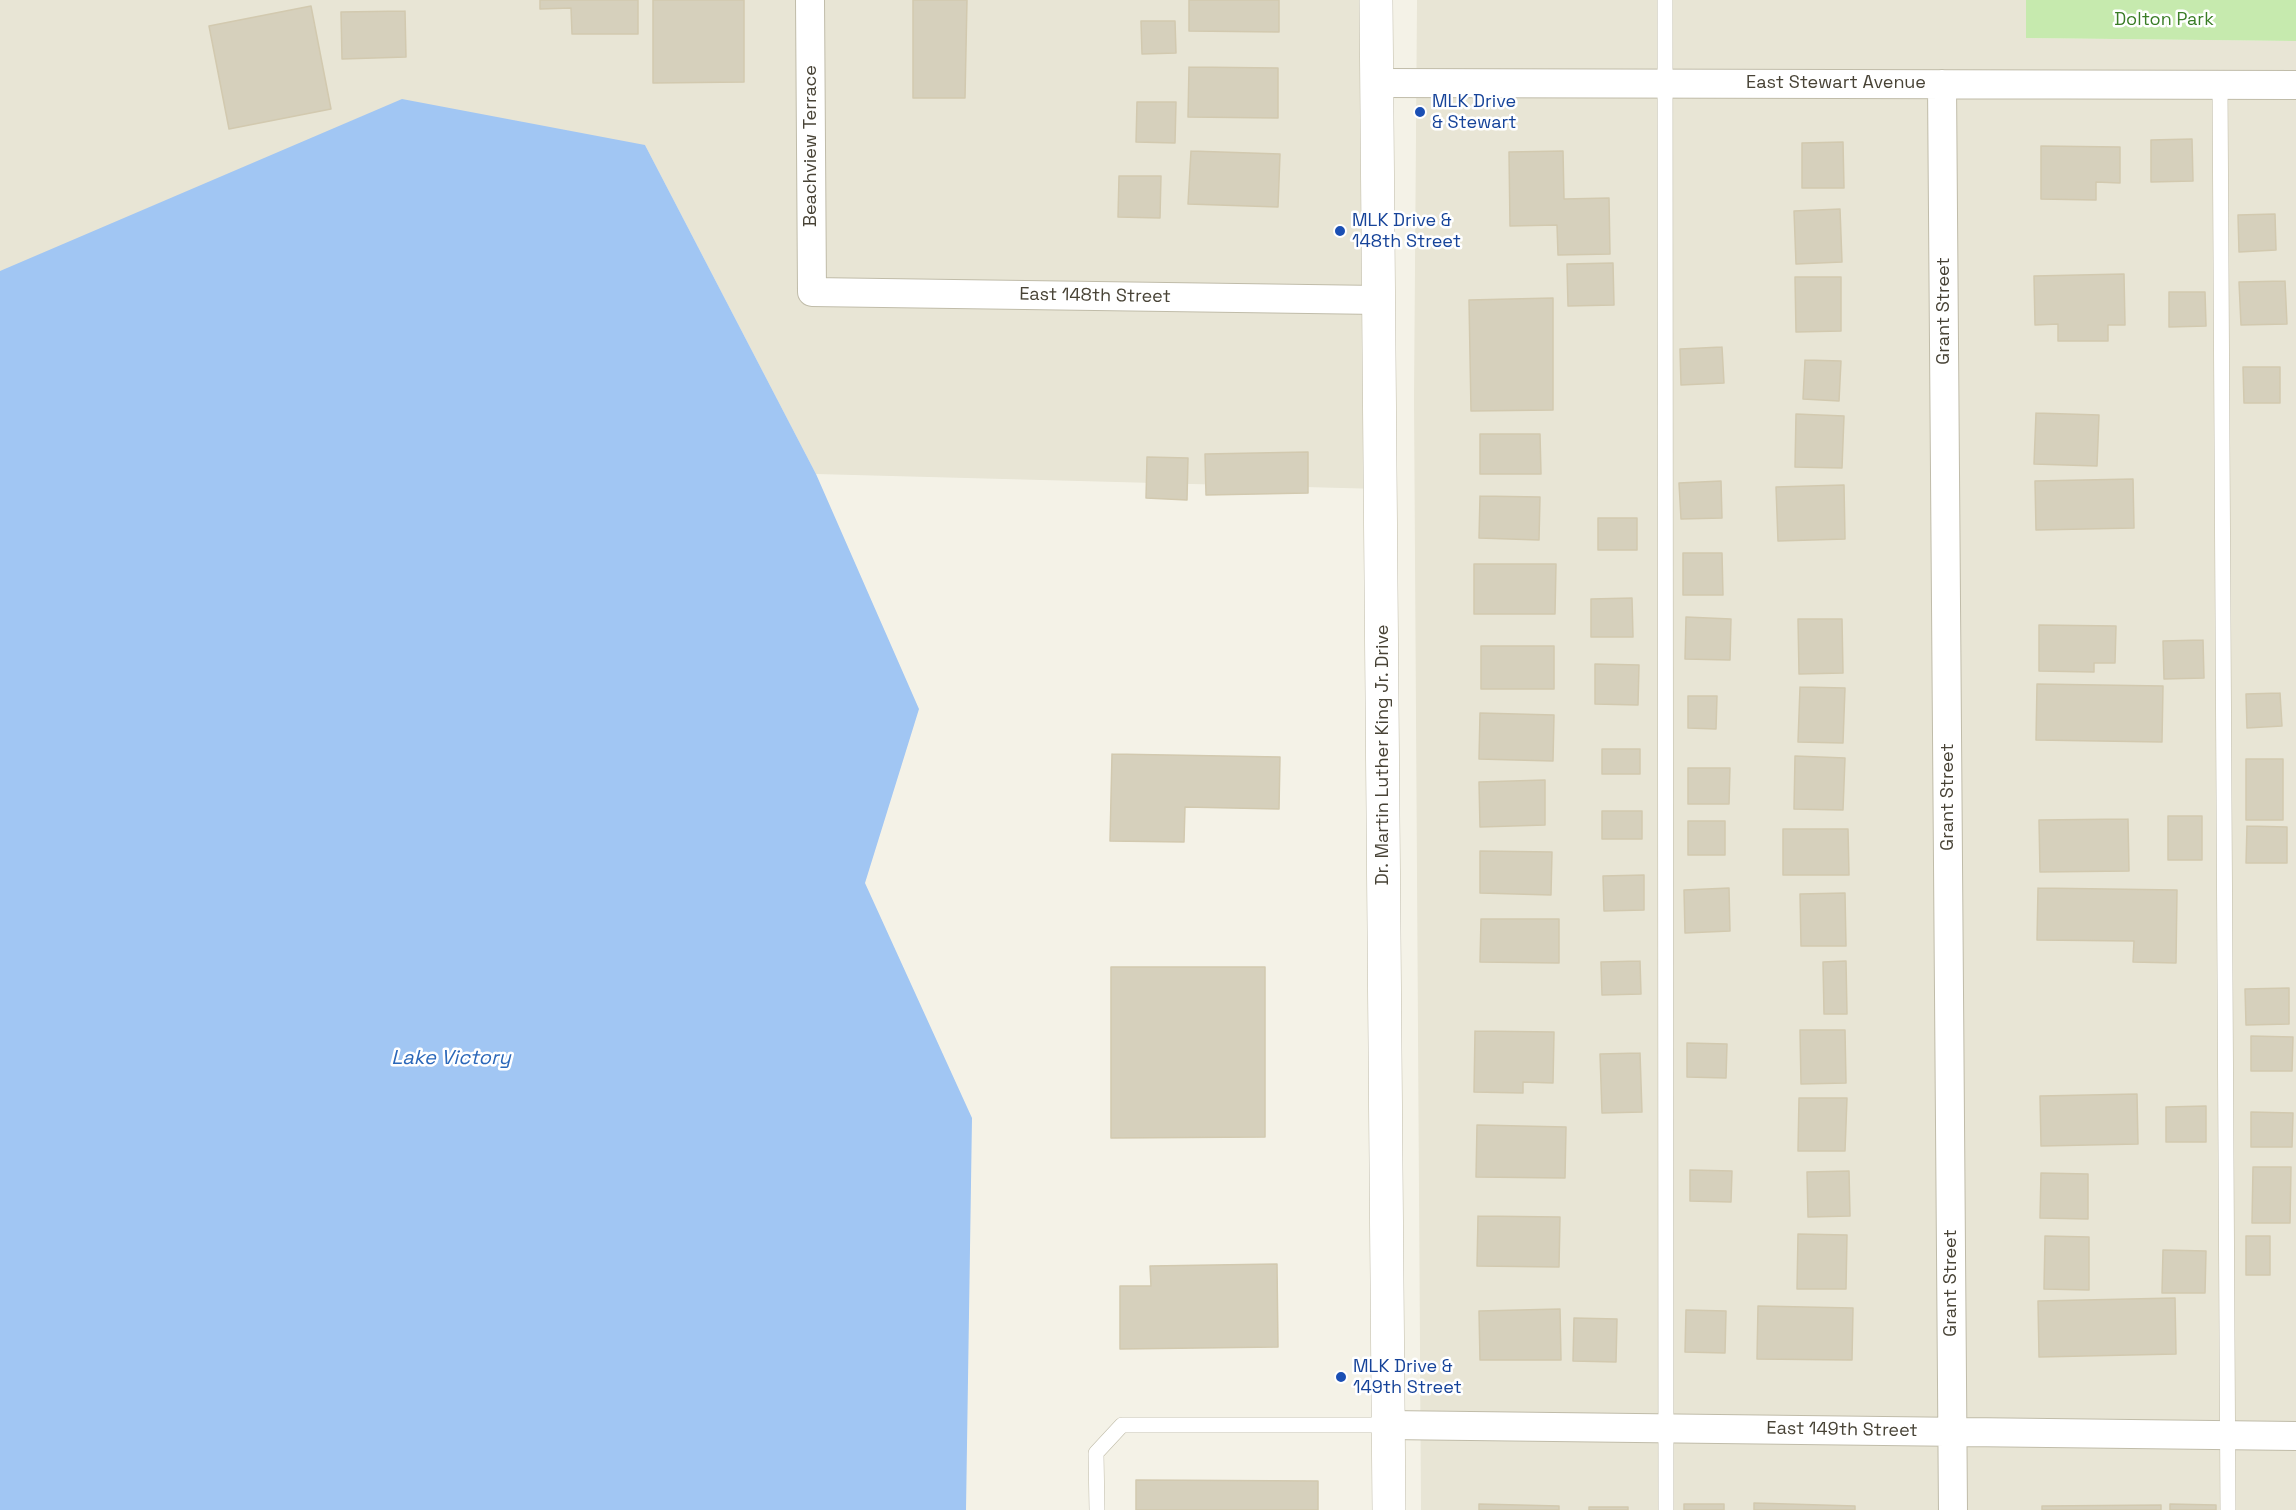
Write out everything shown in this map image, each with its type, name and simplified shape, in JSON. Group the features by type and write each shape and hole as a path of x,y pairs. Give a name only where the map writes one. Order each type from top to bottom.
{"street":[{"name":"Beachview Terrace","path":"810,0 812,292"},
{"name":"Dr. Martin Luther King Jr. Drive","path":"1376,0 1389,1510"},
{"name":"East Stewart Avenue","path":"1377,83 2296,85"},
{"name":"Grant Street","path":"1942,84 1953,1510"},
{"name":"East 148th Street","path":"812,292 1379,300"},
{"name":"East 149th Street","path":"1388,1425 2296,1436"}],"lane":[{"path":"1665,0 1666,1510"},
{"path":"2220,84 2228,1510"},
{"path":"1097,1510 1096,1453 1122,1425 1388,1425"}],"shaded area":[{"path":"0,0 1376,0 1380,489 816,474 645,145 0,271"},
{"path":"1417,0 2026,0 2026,38 2296,41 2296,1510 1421,1510 1414,399"}],"green space":[{"name":"Dolton Park","path":"2026,0 2296,0 2296,41 2026,38"}],"water":[{"name":"Lake Victory","path":"402,99 645,145 816,474 919,709 865,883 972,1118 966,1510 0,1510 0,271"}],"building":[{"path":"540,0 638,0 638,34 572,34 571,8 540,9"},
{"path":"653,0 744,0 744,82 653,83"},
{"path":"913,0 967,0 965,98 913,98"},
{"path":"1189,0 1279,0 1279,32 1189,31"},
{"path":"311,6 331,109 229,129 209,26"},
{"path":"405,11 406,57 342,59 341,12"},
{"path":"1141,21 1175,21 1176,53 1142,54"},
{"path":"1189,67 1278,68 1278,118 1188,117"},
{"path":"1137,102 1176,102 1175,143 1136,142"},
{"path":"2192,139 2193,181 2151,182 2151,140"},
{"path":"1843,142 1844,188 1802,188 1802,143"},
{"path":"2041,146 2120,147 2120,183 2096,182 2096,200 2041,199"},
{"path":"1191,151 1280,154 1278,207 1188,204"},
{"path":"1563,151 1564,199 1609,198 1610,254 1558,255 1557,225 1510,226 1509,152"},
{"path":"1119,176 1161,176 1160,218 1118,217"},
{"path":"1840,209 1842,262 1796,264 1794,211"},
{"path":"2275,214 2276,250 2239,252 2238,215"},
{"path":"1613,263 1614,305 1568,306 1567,264"},
{"path":"2124,274 2125,325 2108,325 2108,341 2058,341 2058,324 2035,325 2034,276"},
{"path":"1795,277 1841,277 1841,331 1796,332"},
{"path":"2285,281 2287,324 2241,325 2239,282"},
{"path":"2169,292 2205,292 2206,326 2169,327"},
{"path":"1553,298 1553,410 1471,411 1469,300"},
{"path":"1722,347 1724,383 1681,385 1680,349"},
{"path":"1805,360 1841,361 1839,401 1803,399"},
{"path":"2243,367 2280,367 2280,403 2244,403"},
{"path":"2036,413 2099,415 2097,466 2034,464"},
{"path":"1796,414 1844,416 1842,468 1795,467"},
{"path":"1480,434 1540,434 1541,474 1480,474"},
{"path":"1308,452 1308,493 1206,495 1205,454"},
{"path":"1147,457 1188,458 1187,500 1146,498"},
{"path":"2133,479 2134,528 2036,530 2035,481"},
{"path":"1721,481 1722,518 1681,519 1679,483"},
{"path":"1844,485 1845,539 1778,541 1776,487"},
{"path":"1480,496 1540,497 1539,540 1479,538"},
{"path":"1598,518 1637,518 1637,550 1598,550"},
{"path":"1683,553 1722,553 1723,595 1683,595"},
{"path":"1474,564 1556,564 1555,614 1474,614"},
{"path":"1632,598 1633,637 1591,637 1591,599"},
{"path":"1686,617 1731,619 1730,660 1685,659"},
{"path":"1798,619 1842,619 1843,673 1799,674"},
{"path":"2039,625 2116,626 2115,663 2094,663 2094,672 2039,671"},
{"path":"2203,640 2204,678 2164,679 2163,641"},
{"path":"1481,646 1554,646 1554,689 1481,689"},
{"path":"1595,664 1639,665 1638,705 1595,704"},
{"path":"2037,684 2163,686 2162,742 2036,740"},
{"path":"1800,687 1845,688 1843,743 1798,742"},
{"path":"2280,693 2282,726 2247,728 2246,694"},
{"path":"1688,696 1717,696 1716,729 1688,728"},
{"path":"1480,713 1554,715 1553,761 1479,759"},
{"path":"1602,749 1640,749 1640,774 1602,774"},
{"path":"1112,754 1280,757 1279,809 1185,807 1184,842 1110,841"},
{"path":"1795,756 1845,758 1843,810 1794,809"},
{"path":"2246,759 2283,759 2283,820 2246,820"},
{"path":"1688,768 1730,768 1729,804 1688,804"},
{"path":"1545,780 1545,825 1480,827 1479,782"},
{"path":"1602,811 1642,811 1642,839 1602,839"},
{"path":"2168,816 2202,816 2202,860 2168,860"},
{"path":"2128,819 2129,871 2040,872 2039,820"},
{"path":"1688,821 1725,821 1725,855 1688,855"},
{"path":"2247,826 2287,827 2287,863 2246,863"},
{"path":"1783,829 1848,829 1849,875 1783,875"},
{"path":"1480,851 1552,852 1551,895 1480,893"},
{"path":"1644,875 1644,910 1604,911 1603,876"},
{"path":"1729,888 1730,931 1685,933 1684,890"},
{"path":"2038,888 2177,890 2176,963 2133,962 2134,941 2037,940"},
{"path":"1845,893 1846,946 1801,946 1800,894"},
{"path":"1481,919 1559,919 1559,963 1480,962"},
{"path":"1640,961 1641,994 1602,995 1601,962"},
{"path":"1846,961 1847,1014 1824,1014 1823,962"},
{"path":"1111,967 1265,967 1265,1137 1111,1138"},
{"path":"2289,988 2289,1024 2246,1025 2245,989"},
{"path":"1800,1030 1845,1030 1846,1083 1801,1084"},
{"path":"1475,1031 1554,1032 1553,1083 1523,1082 1523,1093 1474,1092"},
{"path":"2251,1036 2293,1037 2292,1071 2251,1071"},
{"path":"1687,1043 1727,1044 1726,1078 1687,1077"},
{"path":"1640,1053 1642,1112 1602,1113 1600,1054"},
{"path":"2137,1094 2138,1144 2041,1146 2040,1096"},
{"path":"1799,1098 1847,1098 1845,1151 1798,1151"},
{"path":"2206,1106 2206,1142 2166,1142 2166,1107"},
{"path":"2251,1112 2293,1113 2292,1147 2251,1147"},
{"path":"1477,1125 1566,1127 1565,1178 1476,1177"},
{"path":"2253,1167 2291,1167 2290,1223 2252,1223"},
{"path":"1690,1170 1732,1171 1731,1202 1690,1201"},
{"path":"1849,1171 1850,1216 1808,1217 1807,1172"},
{"path":"2041,1173 2088,1174 2088,1219 2040,1218"},
{"path":"1478,1216 1560,1217 1559,1267 1477,1266"},
{"path":"1798,1234 1847,1235 1846,1289 1797,1289"},
{"path":"2045,1236 2089,1237 2089,1290 2044,1289"},
{"path":"2246,1236 2270,1236 2270,1275 2246,1275"},
{"path":"2163,1250 2206,1251 2205,1293 2162,1293"},
{"path":"1277,1264 1278,1347 1120,1349 1120,1286 1151,1286 1150,1266"},
{"path":"2175,1298 2176,1354 2039,1357 2038,1301"},
{"path":"1758,1306 1853,1308 1852,1360 1757,1359"},
{"path":"1560,1309 1561,1360 1480,1360 1479,1311"},
{"path":"1686,1310 1726,1311 1725,1353 1685,1352"},
{"path":"1574,1318 1617,1319 1616,1362 1573,1361"},
{"path":"1136,1480 1318,1481 1318,1510 1136,1510"},
{"path":"1754,1503 1855,1506 1855,1510 1754,1510"},
{"path":"1479,1504 1559,1506 1559,1510 1479,1510"},
{"path":"1684,1504 1724,1504 1724,1510 1684,1510"},
{"path":"2170,1504 2216,1505 2216,1510 2170,1510"},
{"path":"2161,1505 2161,1510 2042,1510 2042,1506"},
{"path":"1589,1507 1628,1507 1628,1510 1589,1510"}],"place":[{"name":"MLK Drive & Stewart","path":"1420,112"},
{"name":"MLK Drive & 148th Street","path":"1340,231"},
{"name":"MLK Drive & 149th Street","path":"1341,1377"}]}
